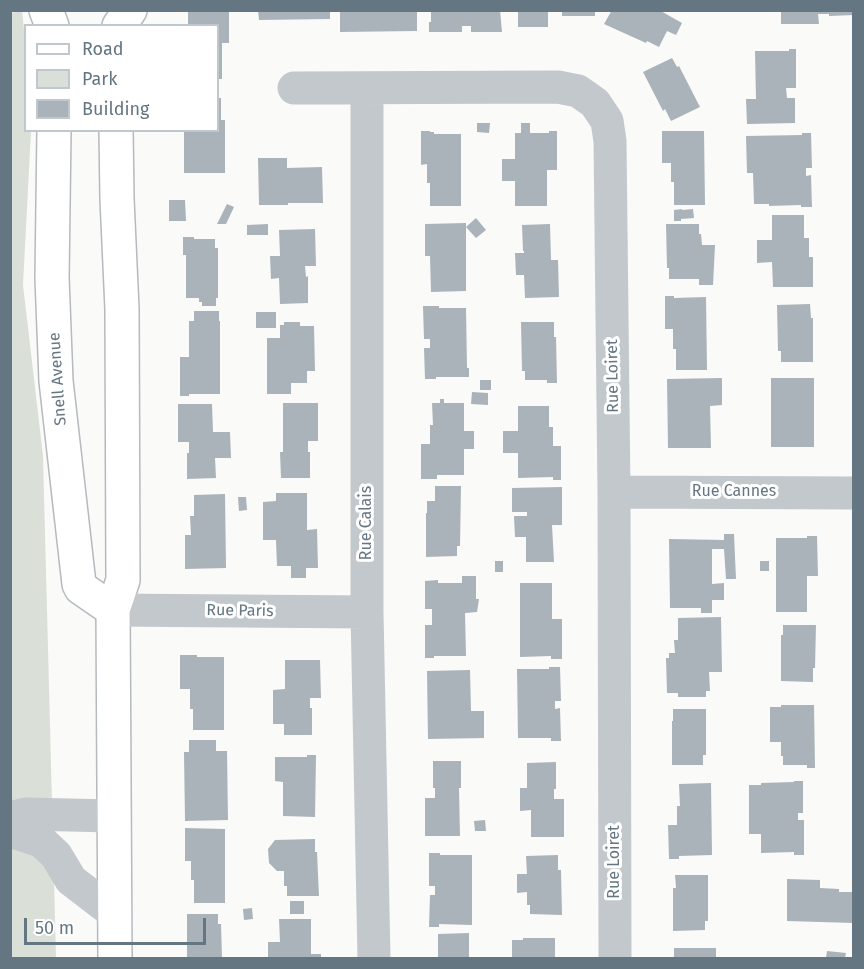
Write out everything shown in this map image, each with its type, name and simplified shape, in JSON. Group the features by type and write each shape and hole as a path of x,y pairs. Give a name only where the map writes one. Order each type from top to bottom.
{"main road":[{"path":"46,10 53,24"},
{"path":"119,24 129,10"},
{"name":"Snell Avenue","path":"54,132 52,278 56,381 79,584 81,588 112,610"},
{"path":"115,958 112,610 123,580 122,309 116,132"}],"street":[{"name":"Rue Loiret","path":"294,88 558,87 578,91 587,97 595,103 607,121 610,141 614,492 615,958"},
{"name":"Rue Calais","path":"367,88 367,612 374,958"},
{"name":"Rue Cannes","path":"614,492 854,493"},
{"name":"Rue Paris","path":"112,610 367,612"},
{"path":"10,818 26,814 114,816"},
{"path":"10,831 41,841 56,855 71,880 114,913"}],"green space":[{"path":"22,11 24,132 31,132 23,285 43,456 56,958 11,958 10,13"}],"building":[{"path":"258,10 330,10 330,19 259,20"},
{"path":"340,10 417,10 417,31 340,32"},
{"path":"431,10 500,10 502,32 471,32 471,26 462,26 462,32 429,32"},
{"path":"518,10 548,10 548,27 518,27"},
{"path":"562,10 595,10 595,16 562,16"},
{"path":"612,10 659,10 682,23 676,35 667,31 659,47 604,24"},
{"path":"781,10 854,10 854,15 818,14 819,24 781,24"},
{"path":"188,12 229,12 229,43 222,43 222,79 219,79 219,24 188,24"},
{"path":"789,49 796,49 796,88 786,88 787,98 795,98 795,123 747,124 746,99 756,99 755,51 789,51"},
{"path":"672,58 677,67 679,66 700,107 671,121 665,109 663,111 643,72"},
{"path":"219,98 221,98 221,120 225,120 225,173 184,173 184,132 219,132"},
{"path":"477,123 490,123 489,133 477,132"},
{"path":"521,123 530,123 530,133 557,131 557,170 547,170 547,206 515,206 515,181 502,181 502,159 515,159 515,133 521,133"},
{"path":"421,131 430,131 434,134 461,134 461,206 430,206 427,164 421,165"},
{"path":"662,131 704,131 705,205 674,205 671,163 662,163"},
{"path":"802,133 811,133 812,168 806,168 806,176 811,175 812,207 754,204 753,173 747,173 746,136 802,135"},
{"path":"258,158 287,158 287,168 322,167 323,203 259,205"},
{"path":"169,200 185,200 186,221 169,221"},
{"path":"227,204 234,207 226,224 217,224"},
{"path":"693,209 694,218 674,221 674,210"},
{"path":"772,215 804,215 804,238 809,238 809,257 813,257 813,287 773,287 772,262 757,263 757,240 772,240"},
{"path":"476,218 486,230 476,238 466,227"},
{"path":"466,223 466,291 431,292 430,256 425,256 425,224"},
{"path":"268,224 268,235 247,235 247,225"},
{"path":"550,224 551,260 558,260 559,297 525,298 524,275 516,275 515,253 524,253 522,225"},
{"path":"666,224 699,224 702,245 715,245 713,285 699,285 699,279 669,279"},
{"path":"315,229 316,266 305,266 306,277 308,276 308,303 280,304 279,278 271,279 270,256 280,256 279,230"},
{"path":"183,237 215,239 215,248 218,248 216,306 202,306 199,298 186,298 186,255 183,255"},
{"path":"665,296 706,297 707,370 676,370 673,329 665,329"},
{"path":"810,304 811,318 813,318 813,362 781,362 781,351 778,351 777,305"},
{"path":"423,306 466,308 469,377 425,379 424,348 430,348 430,339 424,339"},
{"path":"194,311 219,311 220,394 180,396 180,357 189,357 189,321 194,321"},
{"path":"256,312 276,312 276,328 256,328"},
{"path":"284,322 300,322 300,326 314,326 315,371 307,371 307,383 291,383 291,394 267,394 267,338 280,338 280,325 284,325"},
{"path":"521,322 554,322 557,383 547,383 547,380 525,380 525,371 522,371"},
{"path":"722,378 722,405 710,406 711,448 668,448 667,379"},
{"path":"771,378 814,378 814,447 771,447"},
{"path":"480,380 491,380 491,390 480,390"},
{"path":"472,392 488,393 488,405 471,404"},
{"path":"440,399 444,399 444,403 464,403 464,431 474,431 474,449 464,449 464,475 437,475 437,479 421,479 421,444 430,444 430,425 433,425 432,403 440,403"},
{"path":"283,403 318,403 318,441 308,441 310,478 281,478"},
{"path":"178,404 212,404 213,432 230,432 231,458 215,458 216,478 187,479 189,442 178,442"},
{"path":"518,406 549,406 549,427 553,427 553,446 561,446 561,480 553,480 553,477 518,478 518,453 503,453 503,431 518,431"},
{"path":"435,486 461,486 460,546 457,546 457,556 426,557 427,501 435,501"},
{"path":"562,487 562,525 552,525 554,562 526,562 526,537 515,537 514,516 527,516 527,512 512,512 512,488"},
{"path":"276,493 307,493 307,530 317,529 318,568 306,568 306,578 291,578 291,566 277,566 276,540 263,540 263,502 276,501"},
{"path":"225,494 226,568 185,569 185,535 191,535 190,516 194,516 194,495"},
{"path":"238,497 246,497 247,510 239,511"},
{"path":"724,534 734,534 736,579 726,579 724,549 712,549 712,584 724,583 724,600 712,600 712,613 701,613 701,608 670,608 669,539 724,540"},
{"path":"807,536 817,536 818,576 807,576 807,612 776,612 776,538 807,538"},
{"path":"495,561 503,561 503,572 495,572"},
{"path":"760,561 769,561 769,571 760,571"},
{"path":"462,576 476,576 476,599 479,599 477,612 465,613 466,656 425,658 425,625 432,625 432,609 425,609 425,581 462,583"},
{"path":"520,583 552,583 552,619 562,619 562,659 551,659 551,656 520,657"},
{"path":"721,617 722,672 709,672 710,691 706,691 706,697 678,697 678,693 667,693 666,658 669,658 669,653 675,653 674,640 678,640 678,618"},
{"path":"783,625 816,625 813,682 781,681"},
{"path":"180,655 224,657 224,730 193,730 190,689 180,689"},
{"path":"285,660 320,660 321,698 310,698 312,735 284,735 284,724 273,724 273,690 285,689"},
{"path":"549,667 560,667 561,701 555,701 555,709 560,708 561,741 551,741 551,738 518,738 517,669 549,669"},
{"path":"470,670 471,711 484,711 484,738 428,739 427,671"},
{"path":"781,705 814,705 815,768 807,768 807,765 783,765 781,742 770,742 770,707 781,707"},
{"path":"673,709 706,709 706,755 703,755 703,765 672,765"},
{"path":"189,740 216,740 216,751 227,751 228,820 185,821 184,752 189,752"},
{"path":"307,755 316,755 315,817 283,816 283,782 275,781 275,757 307,757"},
{"path":"433,761 461,761 460,836 425,836 425,798 435,798"},
{"path":"556,762 554,799 564,799 564,837 531,837 531,810 520,811 520,788 527,788 527,763"},
{"path":"803,781 803,813 798,813 798,820 804,820 804,855 794,855 794,852 761,853 761,834 749,834 749,785"},
{"path":"711,783 712,855 679,856 679,859 669,859 668,825 677,825 677,806 680,806 679,784"},
{"path":"485,820 486,831 475,831 474,821"},
{"path":"185,828 225,829 225,903 194,903 191,861 185,861"},
{"path":"315,839 319,896 287,896 284,871 277,871 269,863 268,849 275,840"},
{"path":"429,853 472,855 472,925 439,924 439,927 429,927 430,895 435,895 435,886 429,886"},
{"path":"558,855 558,870 561,870 562,915 530,914 527,892 517,893 517,874 527,874 526,856"},
{"path":"675,875 708,875 708,921 705,921 705,930 673,931"},
{"path":"787,879 820,880 820,888 854,892 854,923 787,921"},
{"path":"290,901 304,901 304,914 290,914"},
{"path":"252,908 253,919 244,920 243,909"},
{"path":"187,914 218,914 218,924 221,924 222,958 187,958"},
{"path":"279,919 311,919 311,954 321,954 321,958 268,958 268,942 280,942"},
{"path":"469,933 469,958 438,958 438,934"},
{"path":"523,938 555,938 555,958 512,958 512,940 523,940"},
{"path":"674,948 716,948 716,958 674,958"},
{"path":"827,951 846,953 845,958 826,958"}]}
